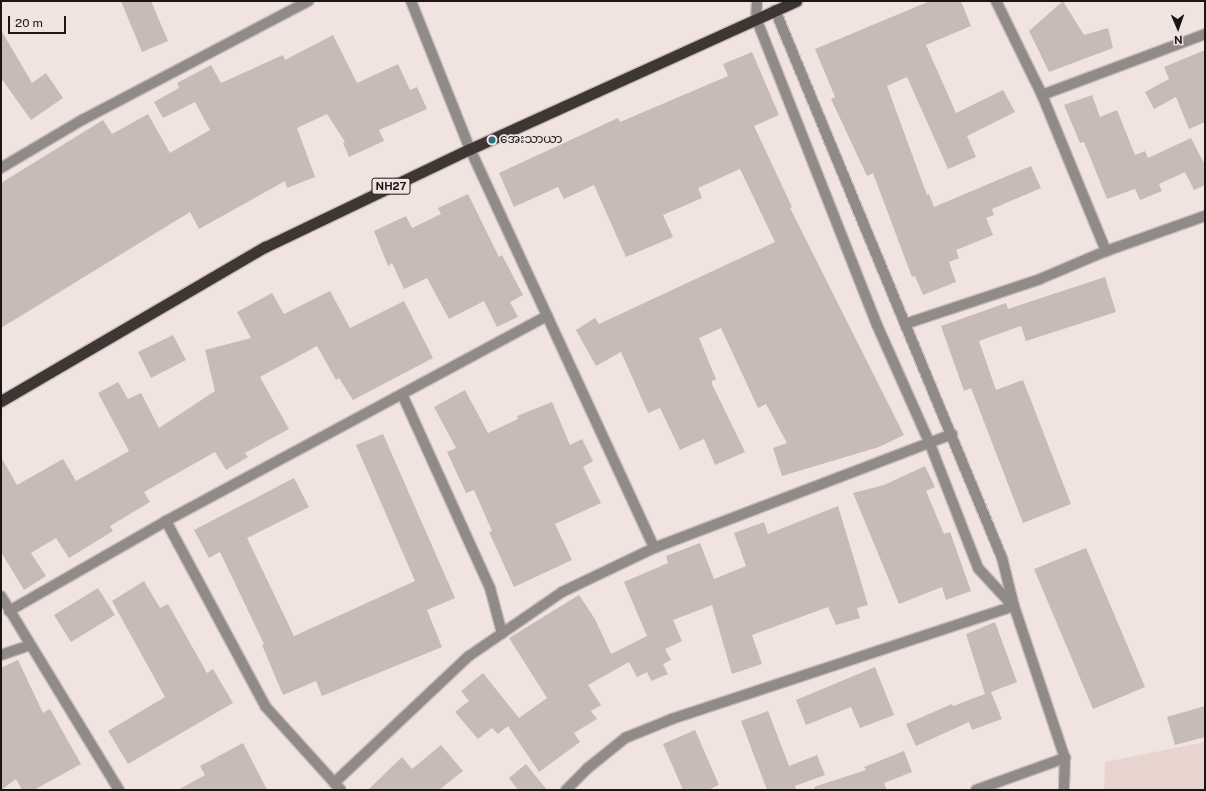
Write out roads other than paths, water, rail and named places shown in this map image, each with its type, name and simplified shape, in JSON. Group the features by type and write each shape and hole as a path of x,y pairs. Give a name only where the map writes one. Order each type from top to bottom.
{"highway":[{"name":"NH27","path":"1,401 265,247 470,149 796,1"}],"street":[{"path":"1,168 82,120 309,1"},
{"path":"411,1 470,149 654,548"},
{"path":"757,1 756,18 877,325 930,444 978,568 1014,606"},
{"path":"996,1 1042,95 1106,251"},
{"path":"775,10 952,434 1002,558 1014,606 1065,758 1064,790"},
{"path":"1042,95 1205,34"},
{"path":"905,324 1040,279 1106,251 1205,216"},
{"path":"9,611 166,521 547,316"},
{"path":"402,394 490,588 502,633"},
{"path":"166,521 265,706 337,787 469,656 562,592 654,548 930,444 952,434"},
{"path":"1,596 120,790"},
{"path":"566,790 588,768 625,738 672,719 1014,606"},
{"path":"1,656 30,645"},
{"path":"976,790 1065,758"}],"place":[{"name":"အေးသာယာ","path":"492,140"}]}
